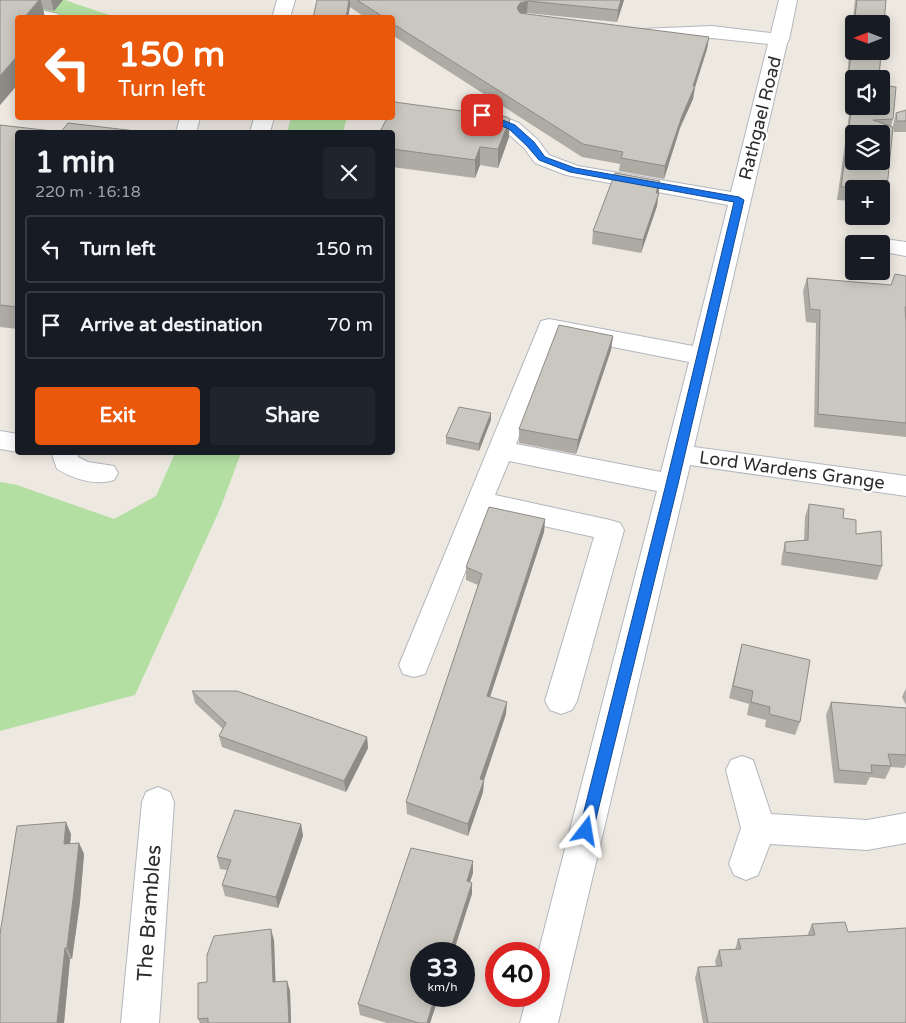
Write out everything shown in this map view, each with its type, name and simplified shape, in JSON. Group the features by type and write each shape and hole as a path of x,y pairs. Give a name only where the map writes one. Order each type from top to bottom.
{"street":[{"path":"282,15 286,0"},
{"name":"Rathgael Road","path":"539,1023 672,484 739,200 780,40 788,0"},
{"path":"0,6 39,15"},
{"path":"630,31 668,35 712,32 780,40"},
{"path":"482,115 512,127 530,144 542,159 573,170 739,200"},
{"path":"414,665 549,327 702,356"},
{"path":"0,440 15,442"},
{"path":"500,450 672,484"},
{"name":"Lord Wardens Grange","path":"679,454 717,461 906,486"},
{"path":"65,455 66,462 77,470 88,473 105,473"},
{"path":"479,502 610,530 561,701"},
{"path":"742,770 758,828 746,864"},
{"name":"The Brambles","path":"140,1023 158,802"},
{"path":"758,828 867,834 906,828"}],"green space":[{"path":"8,0 65,0 109,15 50,15"},
{"path":"290,120 346,120 344,130 288,130"},
{"path":"174,455 240,455 220,509 135,695 0,731 0,482 17,485 114,519 156,496"}],"building":[{"path":"0,0 39,0 26,15 15,15 15,58 0,76"},
{"path":"317,0 349,0 346,15 314,15"},
{"path":"357,0 621,0 618,10 528,1 520,3 517,8 520,13 709,37 693,86 695,86 682,116 665,166 621,158 623,152 583,144 395,25 395,15 380,15"},
{"path":"857,0 886,0 885,15 855,15"},
{"path":"850,60 880,60 880,70 849,70"},
{"path":"890,86 896,87 893,119 873,120 887,125 849,125 851,115 890,115"},
{"path":"395,102 507,117 510,119 498,149 480,147 475,160 395,149 395,130 381,130 386,120 395,120"},
{"path":"906,110 906,121 897,121 896,113"},
{"path":"68,123 127,130 63,130"},
{"path":"0,125 44,130 15,130 15,307 0,305"},
{"path":"890,126 893,127 890,158"},
{"path":"845,157 845,170 889,170 888,180 845,180 845,187 841,187"},
{"path":"615,173 660,181 656,193 659,193 643,240 593,231"},
{"path":"895,274 906,276 906,423 818,414 820,310 810,309 807,278 891,285"},
{"path":"559,325 613,336 578,440 519,429"},
{"path":"459,407 491,413 479,444 446,437"},
{"path":"809,504 844,509 843,518 856,520 856,534 881,531 882,566 785,552 785,542 808,540"},
{"path":"489,507 545,519 487,696 507,702 480,779 484,780 468,824 406,802 482,574 466,567"},
{"path":"742,644 810,660 800,722 769,714 770,707 751,702 753,691 733,686"},
{"path":"192,691 237,691 367,737 344,781 219,736 226,723"},
{"path":"831,702 906,708 906,755 888,754 891,766 871,765 872,773 839,770"},
{"path":"235,810 301,824 276,897 222,885 231,860 217,857"},
{"path":"66,822 64,844 79,843 57,1023 0,1023 0,934 17,826"},
{"path":"411,848 473,861 467,881 472,883 453,942 410,942 410,1007 432,1007 427,1023 419,1023 358,1004"},
{"path":"845,922 848,932 906,928 906,1023 708,1023 698,967 722,966 719,950 741,949 738,939 815,935 812,924"},
{"path":"271,929 273,982 287,981 289,1023 208,1023 208,1018 198,1019 198,983 207,982 207,955 214,936"}],"route":[{"path":"482,115 512,127 530,144 542,159 573,170 739,200 672,484 586,831"}]}
